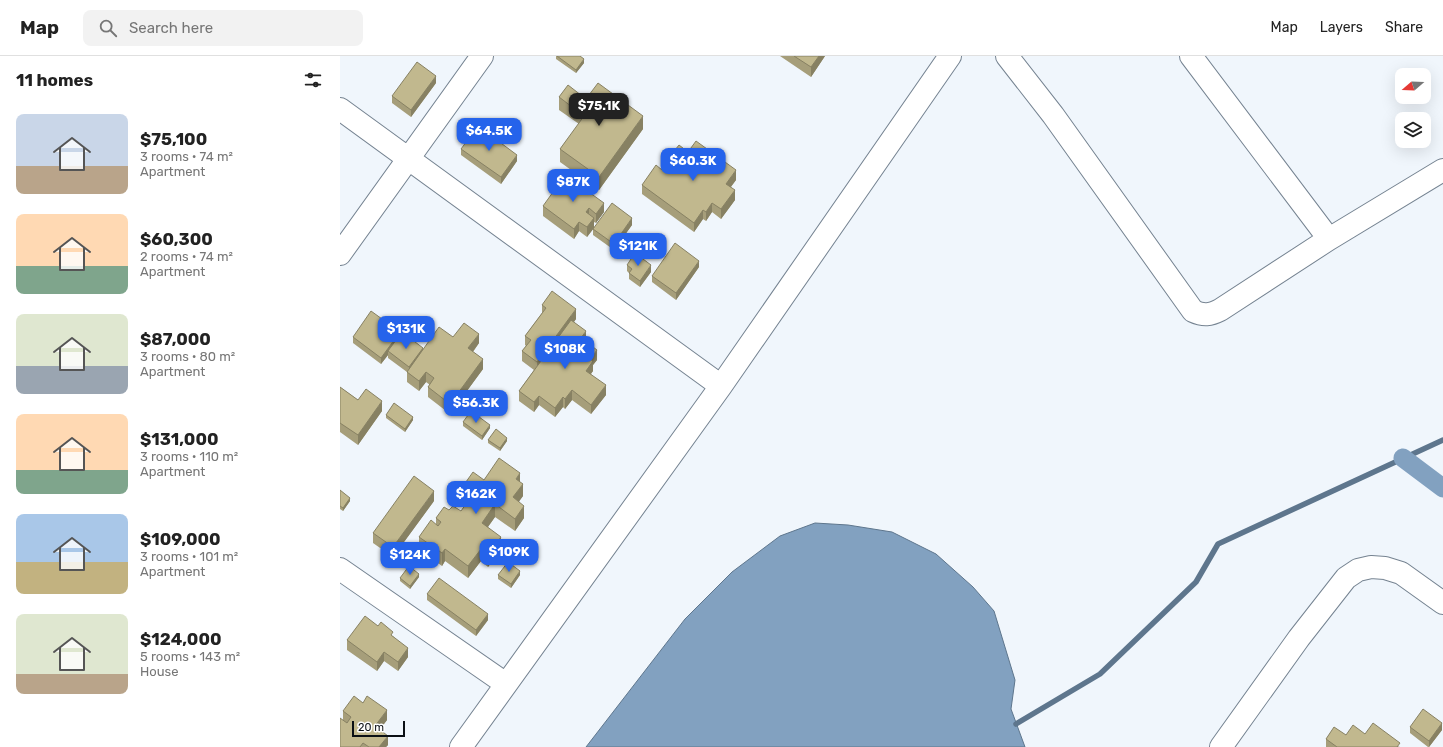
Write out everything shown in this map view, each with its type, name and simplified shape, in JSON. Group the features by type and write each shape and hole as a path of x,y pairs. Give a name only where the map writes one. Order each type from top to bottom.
{"street":[{"path":"340,254 482,56"},
{"path":"461,747 721,386 950,56"},
{"path":"1008,56 1053,115 1194,311 1201,315 1211,315 1220,310 1329,239 1443,170"},
{"path":"1191,56 1329,239"},
{"path":"340,109 721,386"},
{"path":"1222,747 1299,638 1346,578 1358,570 1371,567 1385,568 1401,573 1443,603"},
{"path":"340,569 506,684"}],"water":[{"path":"815,523 848,525 892,532 936,554 973,587 994,611 1015,680 1011,709 1025,747 586,747 685,619 732,572 780,536"}],"building":[{"path":"557,56 580,56 584,59 576,70"},
{"path":"794,56 819,56 811,67"},
{"path":"417,62 436,76 411,110 392,96"},
{"path":"598,83 643,116 599,177 560,149 584,116 559,97 568,85 586,99"},
{"path":"478,126 517,155 501,177 461,149"},
{"path":"696,141 736,170 726,184 735,190 721,209 712,203 706,212 703,210 694,223 642,185 656,165 662,170 666,165 674,171 681,162 671,155 679,145 688,152"},
{"path":"566,174 577,182 574,186 577,187 579,185 604,203 596,214 589,208 586,212 594,218 587,227 579,222 574,229 543,206"},
{"path":"612,203 632,218 614,244 593,229"},
{"path":"675,243 699,261 676,293 652,276"},
{"path":"635,253 651,265 640,281 629,273 632,269 627,265"},
{"path":"552,291 576,309 537,362 522,351 531,340 525,336 546,308 542,305"},
{"path":"371,311 400,332 381,358 353,337"},
{"path":"571,320 586,331 581,338 597,350 590,359 593,361 586,371 606,385 591,405 572,390 565,399 563,397 555,408 539,396 534,402 519,391"},
{"path":"464,323 479,334 468,348 483,359 450,404 428,387 434,378 426,372 419,381 407,372 439,327 453,337"},
{"path":"402,332 423,348 409,367 388,351"},
{"path":"340,387 358,400 366,389 382,401 358,435 340,423"},
{"path":"394,403 413,417 405,429 386,415"},
{"path":"471,411 490,425 482,436 463,422"},
{"path":"496,429 507,438 500,448 488,440"},
{"path":"499,458 520,473 516,479 523,484 513,497 524,506 515,519 495,504 482,523 501,537 488,554 481,549 468,566 445,549 442,553 419,537 431,520 438,526 441,522 436,518 444,507 449,510 453,506 461,511 471,497 461,489 473,472 484,480"},
{"path":"414,476 434,491 393,547 373,533"},
{"path":"340,490 350,498 343,508 340,506"},
{"path":"508,562 520,571 511,584 498,575"},
{"path":"409,566 419,574 410,586 400,578"},
{"path":"439,578 488,614 476,630 427,594"},
{"path":"365,616 378,626 381,622 393,632 391,635 408,648 398,662 384,652 377,662 347,640"},
{"path":"354,696 363,703 367,696 387,710 375,726 388,736 379,747 369,747 363,743 360,747 340,747 340,718 347,723 351,717 343,711"},
{"path":"1423,709 1442,723 1429,741 1410,727"},
{"path":"1373,723 1400,743 1397,747 1337,747 1326,739 1334,727 1346,735 1353,725 1365,734"}],"waterway":[{"path":"1016,724 1100,674 1196,582 1218,544 1443,440"},
{"path":"1403,458 1443,488"}]}
